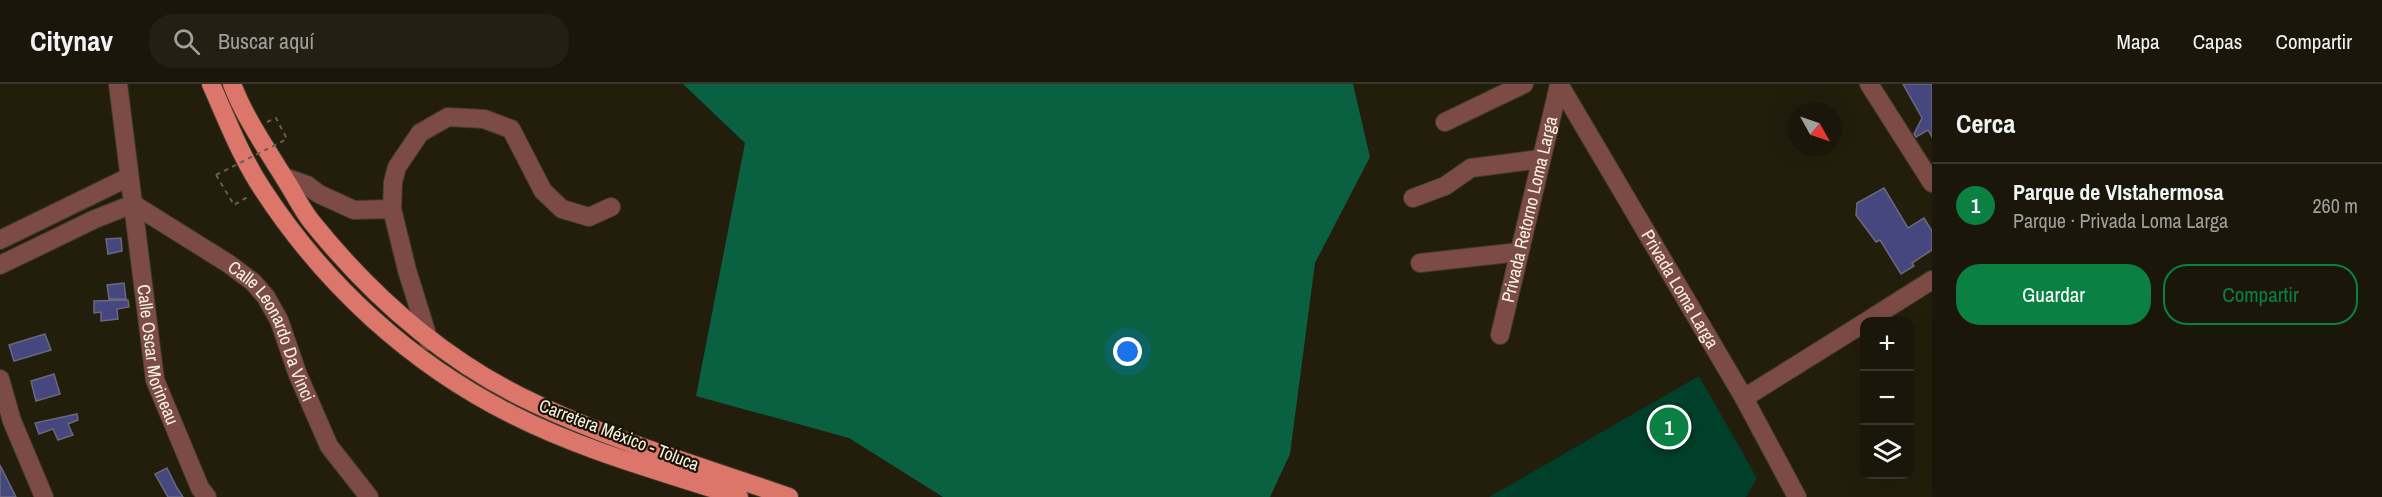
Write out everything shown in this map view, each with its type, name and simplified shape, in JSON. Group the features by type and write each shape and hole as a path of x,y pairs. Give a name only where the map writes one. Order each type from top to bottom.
{"main road":[{"name":"Carretera México - Toluca","path":"211,84 241,152 262,189 281,216 328,275 395,339 436,370 514,416 594,448 739,497"},
{"name":"Carretera México - Toluca","path":"232,84 263,146 310,219 367,285 429,341 490,380 532,403 593,429 789,497"}],"street":[{"name":"Calle Oscar Morineau","path":"118,84 155,380 200,488 207,497"},
{"path":"1445,123 1524,84"},
{"name":"Privada Retorno Loma Larga","path":"1500,335 1559,84"},
{"name":"Privada Loma Larga","path":"1559,84 1744,398 1794,496"},
{"path":"1869,84 1932,183"},
{"path":"429,341 407,270 392,209 393,182 397,167 420,134 448,117 484,119 511,129 543,191 562,209 590,217 611,207"},
{"path":"1413,198 1445,186 1471,168 1541,159"},
{"path":"0,240 129,177"},
{"path":"284,177 307,185 320,194 354,210 392,209"},
{"path":"0,266 95,219 133,204"},
{"name":"Calle Leonardo Da Vinci","path":"133,204 229,264 253,282 266,297 279,320 298,375 329,446 369,497"},
{"path":"1420,263 1519,252"},
{"path":"1874,317 1932,280"},
{"path":"1744,398 1860,326"},
{"path":"0,379 12,421 44,497"}],"path":[{"path":"234,205 216,175 287,139 276,118"}],"green space":[{"path":"683,84 1353,84 1370,157 1315,263 1290,454 1270,497 943,497 849,438 696,396 745,143"},
{"path":"1699,376 1757,478 1746,497 1489,497"}],"building":[{"path":"1903,84 1932,84 1932,137 1928,130 1916,137 1914,134 1922,118"},
{"path":"1884,188 1908,228 1924,218 1932,231 1932,250 1912,263 1914,266 1901,274 1880,240 1876,242 1856,215 1857,203"},
{"path":"121,238 122,251 108,254 106,239"},
{"path":"124,283 126,299 109,299 107,285"},
{"path":"128,300 129,307 117,309 118,319 101,321 101,312 94,313 94,301"},
{"path":"45,334 51,350 14,361 9,345"},
{"path":"54,374 60,394 36,401 31,381"},
{"path":"77,414 78,420 68,424 73,435 58,440 53,429 39,434 35,423"},
{"path":"0,465 16,497 0,497"},
{"path":"167,468 183,497 168,497 155,474"}],"place":[{"name":"Parque de VIstahermosa","path":"1669,427"}]}
